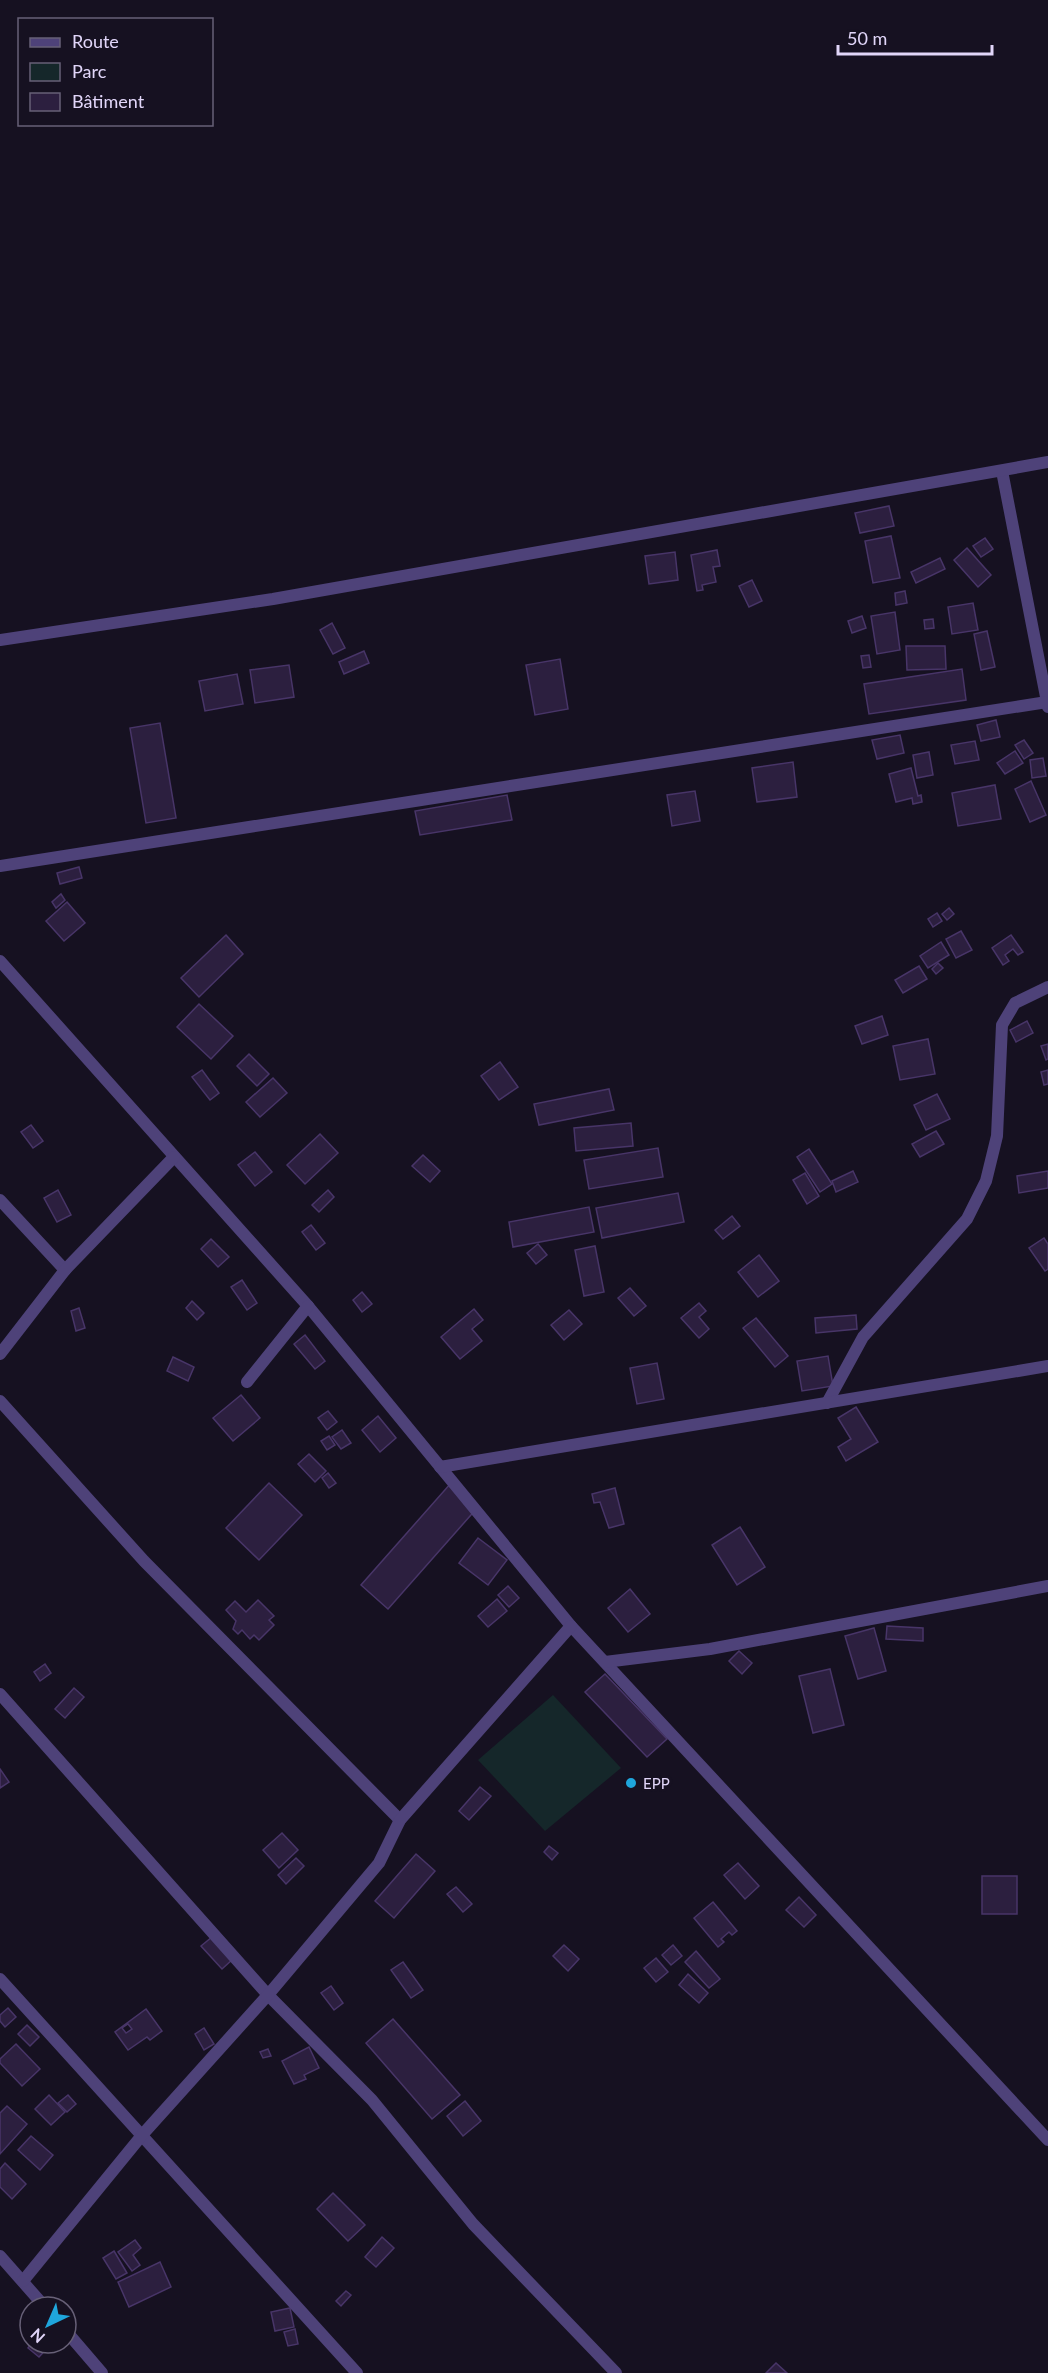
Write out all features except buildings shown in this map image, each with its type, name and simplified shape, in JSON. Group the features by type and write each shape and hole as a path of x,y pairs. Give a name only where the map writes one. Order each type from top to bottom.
{"street":[{"path":"0,640 284,597 1048,462"},
{"path":"0,866 1048,704 1002,471"},
{"path":"0,961 309,1306 572,1626 1048,2140"},
{"path":"827,1402 863,1337 967,1219 986,1181 997,1136 1002,1025 1015,1003 1048,987"},
{"path":"0,1354 65,1270 174,1157"},
{"path":"0,1200 65,1270"},
{"path":"247,1382 309,1306"},
{"path":"440,1467 1048,1366"},
{"path":"0,1401 144,1561 400,1820"},
{"path":"605,1662 710,1649 1048,1586"},
{"path":"23,2281 143,2133 268,1995 379,1863 400,1820 572,1626"},
{"path":"0,1694 268,1995 372,2100 473,2224 616,2373"},
{"path":"0,1979 143,2133 357,2373"},
{"path":"0,2256 35,2295"},
{"path":"78,2345 102,2373"}],"green space":[{"path":"553,1695 621,1768 545,1831 478,1760"}],"place":[{"name":"EPP","path":"631,1783"}]}
